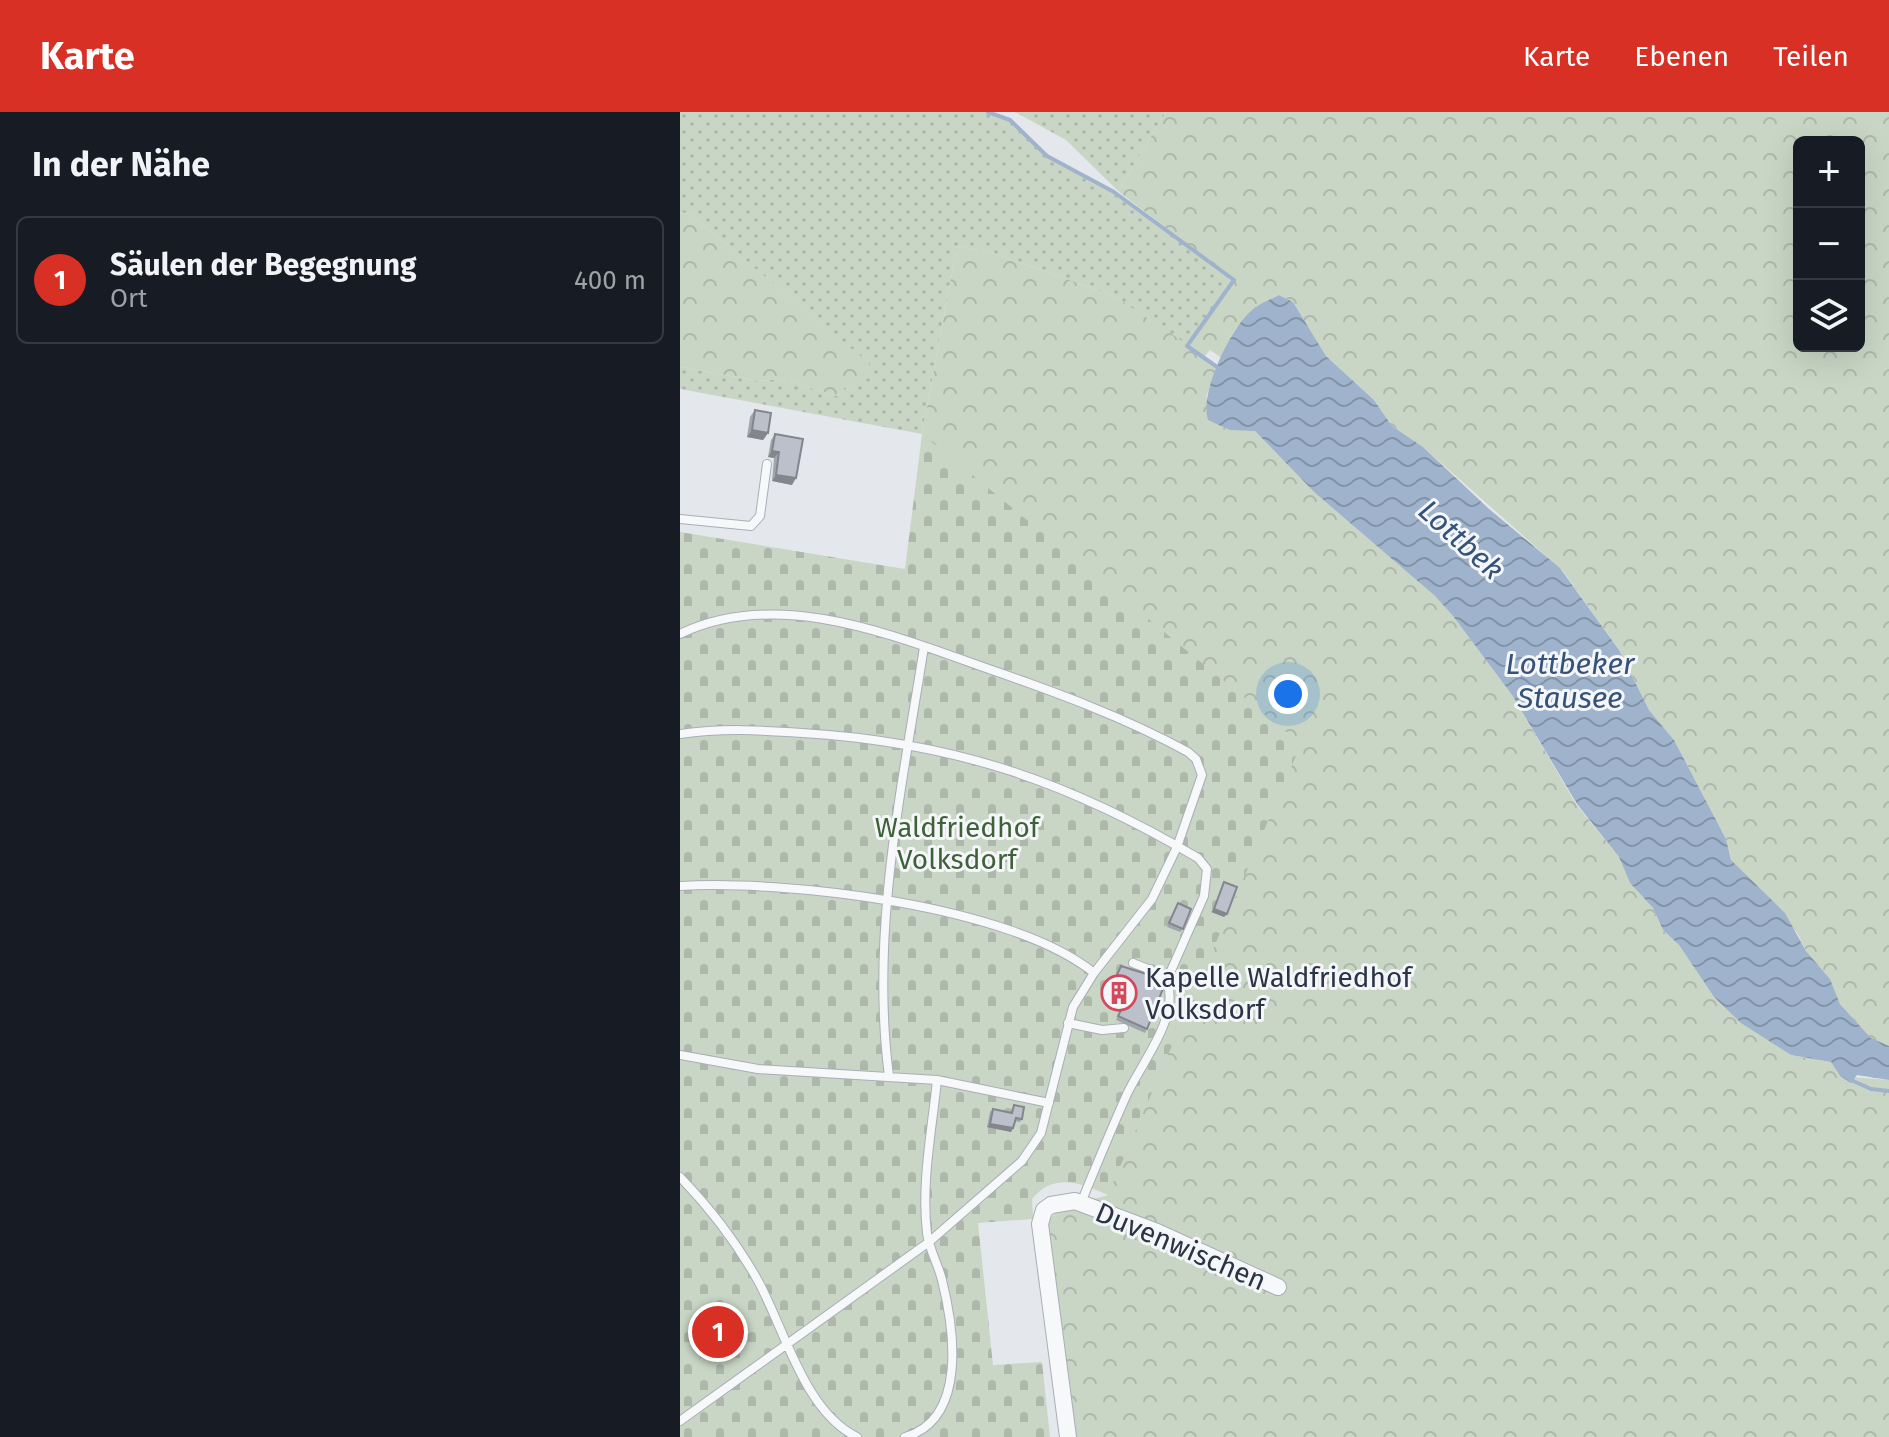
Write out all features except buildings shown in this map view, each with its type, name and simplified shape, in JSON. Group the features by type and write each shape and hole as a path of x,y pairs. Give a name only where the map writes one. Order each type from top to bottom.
{"street":[{"name":"Duvenwischen","path":"1068,1437 1042,1217 1044,1210 1057,1203 1081,1203 1157,1232 1278,1287"}],"lane":[{"path":"680,519 751,526 760,516 767,464"},
{"path":"680,634 719,621 756,616 799,616 855,626 1059,693 1188,752 1196,759 1202,775 1177,847 1152,899 1094,973 1068,1023 1049,1103 1033,1149 929,1242 680,1421"},
{"path":"889,1076 884,975 888,901 924,647"},
{"path":"680,734 746,730 909,743 1024,774 1091,801 1198,858 1208,876 1204,896 1166,982 1169,998 1164,1021 1129,1090 1081,1203"},
{"path":"680,886 795,889 888,901 1033,940 1075,959 1094,973"},
{"path":"1133,963 1166,982"},
{"path":"1068,1023 1102,1030 1124,1028"},
{"path":"680,1055 758,1069 937,1080 1049,1103"},
{"path":"905,1437 929,1425 938,1414 945,1402 952,1367 947,1307 929,1242 926,1178 937,1080"},
{"path":"680,1177 721,1223 743,1255 786,1344 815,1395 845,1430 857,1437"}],"green space":[{"path":"680,112 988,112 1010,120 1047,156 1114,192 1234,280 1187,346 1114,296 996,254 957,246 922,434 680,389 680,367 759,381 780,379 838,396 845,387 869,377 868,363 690,214 680,212"},
{"path":"1015,112 1166,112 1118,191 1066,140"},
{"path":"1166,112 1889,112 1889,1046 1871,1038 1840,1004 1830,979 1806,951 1797,932 1731,860 1726,839 1674,740 1649,710 1619,650 1563,571 1423,447 1392,426 1374,400 1326,356 1293,302 1279,295 1251,313 1236,328 1223,359 1210,350 1204,357 1199,355 1217,369 1206,397 1255,431 1314,492 1435,596 1453,616 1512,695 1576,804 1619,857 1630,883 1653,908 1663,930 1679,945 1714,997 1791,1055 1831,1062 1840,1076 1889,1080 1889,1437 1070,1437 1072,1409 1043,1228 1063,1209 1108,1195 922,434 957,246 996,254 1114,296 1188,345 1234,280 1118,191"},
{"path":"680,212 690,214 869,363 869,378 845,387 838,396 780,379 759,381 680,367"},
{"name":"Waldfriedhof Volksdorf","path":"922,434 1301,744 1108,1195 1077,1184 1058,1183 1049,1185 1032,1199 1033,1219 978,1223 993,1365 1042,1362 1050,1437 680,1437 680,532 905,569"}],"water":[{"name":"Lottbeker Stausee","path":"1279,295 1293,302 1326,356 1374,400 1392,426 1423,447 1488,508 1560,568 1619,650 1649,710 1674,740 1726,839 1731,860 1785,913 1806,951 1830,979 1840,1004 1871,1038 1889,1046 1889,1080 1857,1075 1851,1083 1840,1076 1831,1062 1791,1055 1741,1023 1714,997 1679,945 1663,930 1653,908 1630,883 1619,857 1577,804 1512,695 1453,616 1435,596 1314,492 1255,431 1230,430 1208,420 1206,409 1212,379 1234,332 1251,311"}],"waterway":[{"name":"Lottbek","path":"988,112 1010,120 1047,156 1114,192 1234,280 1187,346 1220,369"},
{"name":"Lottbek","path":"1851,1080 1871,1089 1889,1091"}],"place":[{"name":"Kapelle Waldfriedhof Volksdorf","path":"1119,993"},
{"name":"Säulen der Begegnung","path":"718,1332"}]}
